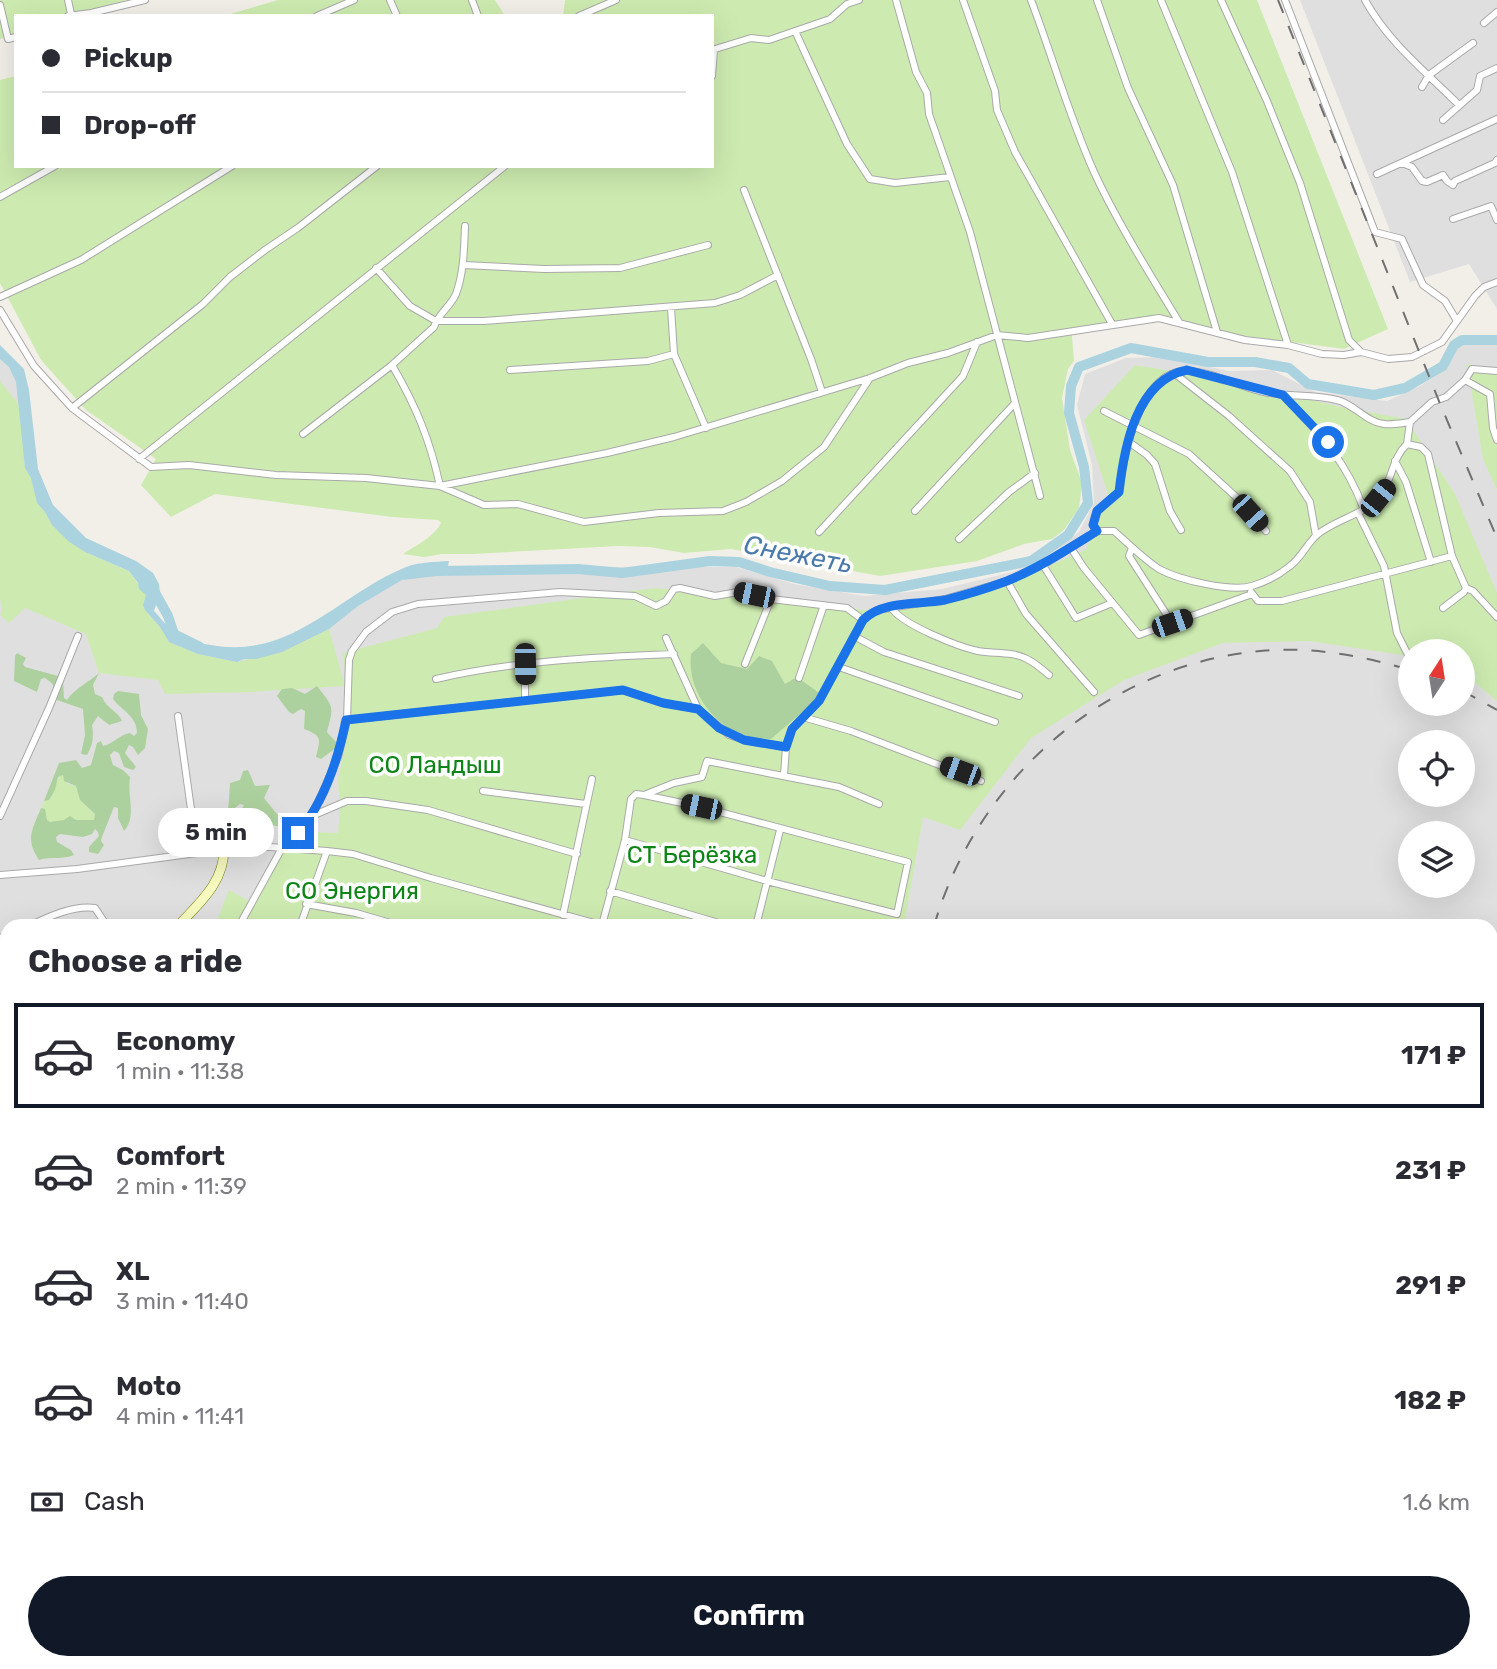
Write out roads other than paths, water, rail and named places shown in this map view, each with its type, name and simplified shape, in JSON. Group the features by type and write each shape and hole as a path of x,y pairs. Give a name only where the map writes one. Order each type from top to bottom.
{"street":[{"path":"322,14 354,0"},
{"path":"584,14 616,0"},
{"path":"714,50 751,38 769,40 830,19 847,4 859,0"},
{"path":"895,0 916,72 927,93 929,114 970,232 1040,496"},
{"path":"963,0 995,91 997,110 1014,152 1112,324"},
{"path":"1031,0 1063,97 1095,174 1121,224 1180,323"},
{"path":"1097,0 1128,88 1174,185 1217,332"},
{"path":"1161,0 1232,172 1288,345"},
{"path":"1221,0 1267,101 1300,183 1349,340 1361,352"},
{"path":"1285,0 1375,232 1402,239 1423,285 1445,301 1457,321"},
{"path":"1365,0 1401,50 1459,105"},
{"path":"80,14 141,1"},
{"path":"0,5 8,39 14,38"},
{"path":"1484,23 1497,12"},
{"path":"795,31 847,144 870,179 895,183 950,177"},
{"path":"1422,87 1429,75 1473,43"},
{"path":"1443,120 1477,90 1480,76 1497,68"},
{"path":"1377,174 1497,119"},
{"path":"1402,163 1412,167 1422,181 1427,182 1443,175 1453,185 1455,181 1497,160"},
{"path":"0,197 51,168"},
{"path":"0,297 81,260 229,168"},
{"path":"72,408 183,321 265,250 374,168"},
{"path":"139,459 502,168"},
{"path":"744,190 822,392"},
{"path":"1453,219 1491,206 1497,220"},
{"path":"303,434 392,365 435,327 436,321 455,296 464,265 465,226"},
{"path":"464,265 544,269 620,268 708,245"},
{"path":"376,268 410,306 436,321 484,321 715,303 740,295 778,275"},
{"path":"440,486 607,453 706,428 870,378 997,335 1028,338 1159,318 1245,340 1288,345 1322,354 1344,355 1361,352 1388,359 1412,357 1443,342 1484,287 1497,282"},
{"path":"671,308 674,354 706,428"},
{"path":"0,310 34,366 72,408 151,467 189,465 276,475 366,478 440,486 484,505 518,504 584,523 659,513 723,511 763,494 824,447 870,378"},
{"path":"819,532 963,376 977,342"},
{"path":"510,370 648,360 674,354"},
{"path":"392,365 408,393 431,445 440,486"},
{"path":"1071,548 1139,635 1251,591 1292,565 1316,536 1332,524 1361,512 1387,486 1397,452 1406,444 1410,422 1432,402 1446,397 1465,380 1472,369 1497,371"},
{"path":"1097,531 1093,525 1097,511 1119,492 1121,471 1133,426 1148,395 1162,380 1174,373 1187,370 1283,395 1299,393 1336,399 1376,422 1410,422"},
{"path":"1174,373 1229,416 1290,471 1310,502 1316,536"},
{"path":"1465,380 1490,394 1493,428 1497,440"},
{"path":"1283,395 1341,459 1384,566 1400,639"},
{"path":"915,511 1015,403"},
{"path":"1104,411 1189,454 1227,489 1266,531"},
{"path":"1129,442 1155,464 1170,512 1181,530"},
{"path":"1406,444 1422,447 1428,454 1452,556 1466,588 1473,591 1497,617"},
{"path":"1395,461 1406,482 1431,562"},
{"path":"958,539 1009,492 1035,473"},
{"path":"784,775 786,747 792,729 819,701 863,620 877,610 945,600 1007,581 1043,565 1097,531 1114,531 1160,569 1177,578 1251,591 1258,601 1282,601 1452,556"},
{"path":"1132,548 1129,556 1172,623"},
{"path":"1043,565 1076,618 1112,603"},
{"path":"1007,581 1026,614 1094,692"},
{"path":"312,817 338,757 346,720 349,660 352,651 366,632 393,612 418,604 560,592 635,596 656,606 666,601 674,589 680,588 715,596 738,592 771,599 847,608 863,620"},
{"path":"1443,608 1466,588"},
{"path":"745,664 771,599"},
{"path":"799,678 824,605"},
{"path":"891,607 892,611 905,620 942,639 971,649 1026,658 1049,675"},
{"path":"0,816 78,636"},
{"path":"854,636 884,652 1019,696"},
{"path":"666,638 698,709 729,735 786,747"},
{"path":"436,679 525,664 592,657 674,654"},
{"path":"525,664 525,701"},
{"path":"839,667 995,722"},
{"path":"346,720 623,690 663,703 698,709"},
{"path":"178,716 197,852"},
{"path":"803,718 861,735 981,781"},
{"path":"643,795 665,786 702,777 707,761 839,787 879,804"},
{"path":"563,915 592,779"},
{"path":"483,791 586,804"},
{"path":"605,919 625,840 631,799 636,794 701,807 908,862 897,914 767,881 625,840"},
{"path":"243,919 282,848 312,817 347,800 428,810 577,854"},
{"path":"758,919 780,830"},
{"path":"184,919 216,885 222,871 224,849"},
{"path":"0,875 77,869 224,849 327,850 353,854 579,919"},
{"path":"302,919 327,850"},
{"path":"610,891 705,919"},
{"path":"306,904 377,919"},
{"path":"45,919 86,907 95,908 102,919"}],"water":[{"path":"0,345 24,369 38,469 53,505 86,538 136,561 153,573 160,593 154,611 172,631 185,640 240,647 266,643 314,622 406,567 449,561 446,575 402,580 358,606 329,629 282,652 256,659 237,662 198,654 169,642 145,610 143,605 146,595 139,589 129,571 85,552 68,541 52,525 37,503 31,478 25,468 16,382 9,367 0,359"}],"waterway":[{"name":"Снежеть","path":"436,571 578,569 622,573 710,561 739,562 830,586 885,590 1031,561 1068,535 1088,503 1084,467 1069,413 1071,386 1079,367 1131,348 1208,362 1255,362 1289,368 1308,384 1374,395 1405,388 1443,366 1454,345 1462,340 1497,340"},
{"name":"Снежеть","path":"153,589 168,616 174,634 200,647"}],"railway":[{"path":"1278,0 1441,406 1497,538"},
{"path":"937,919 955,871 983,820 1019,774 1061,734 1108,701 1160,675 1216,658 1275,650 1343,654 1398,667"},
{"path":"1475,698 1497,710"}],"park label":[{"name":"СО Ландыш","path":"435,765"},
{"name":"СТ Берёзка","path":"692,855"},
{"name":"СО Энергия","path":"352,891"}]}
